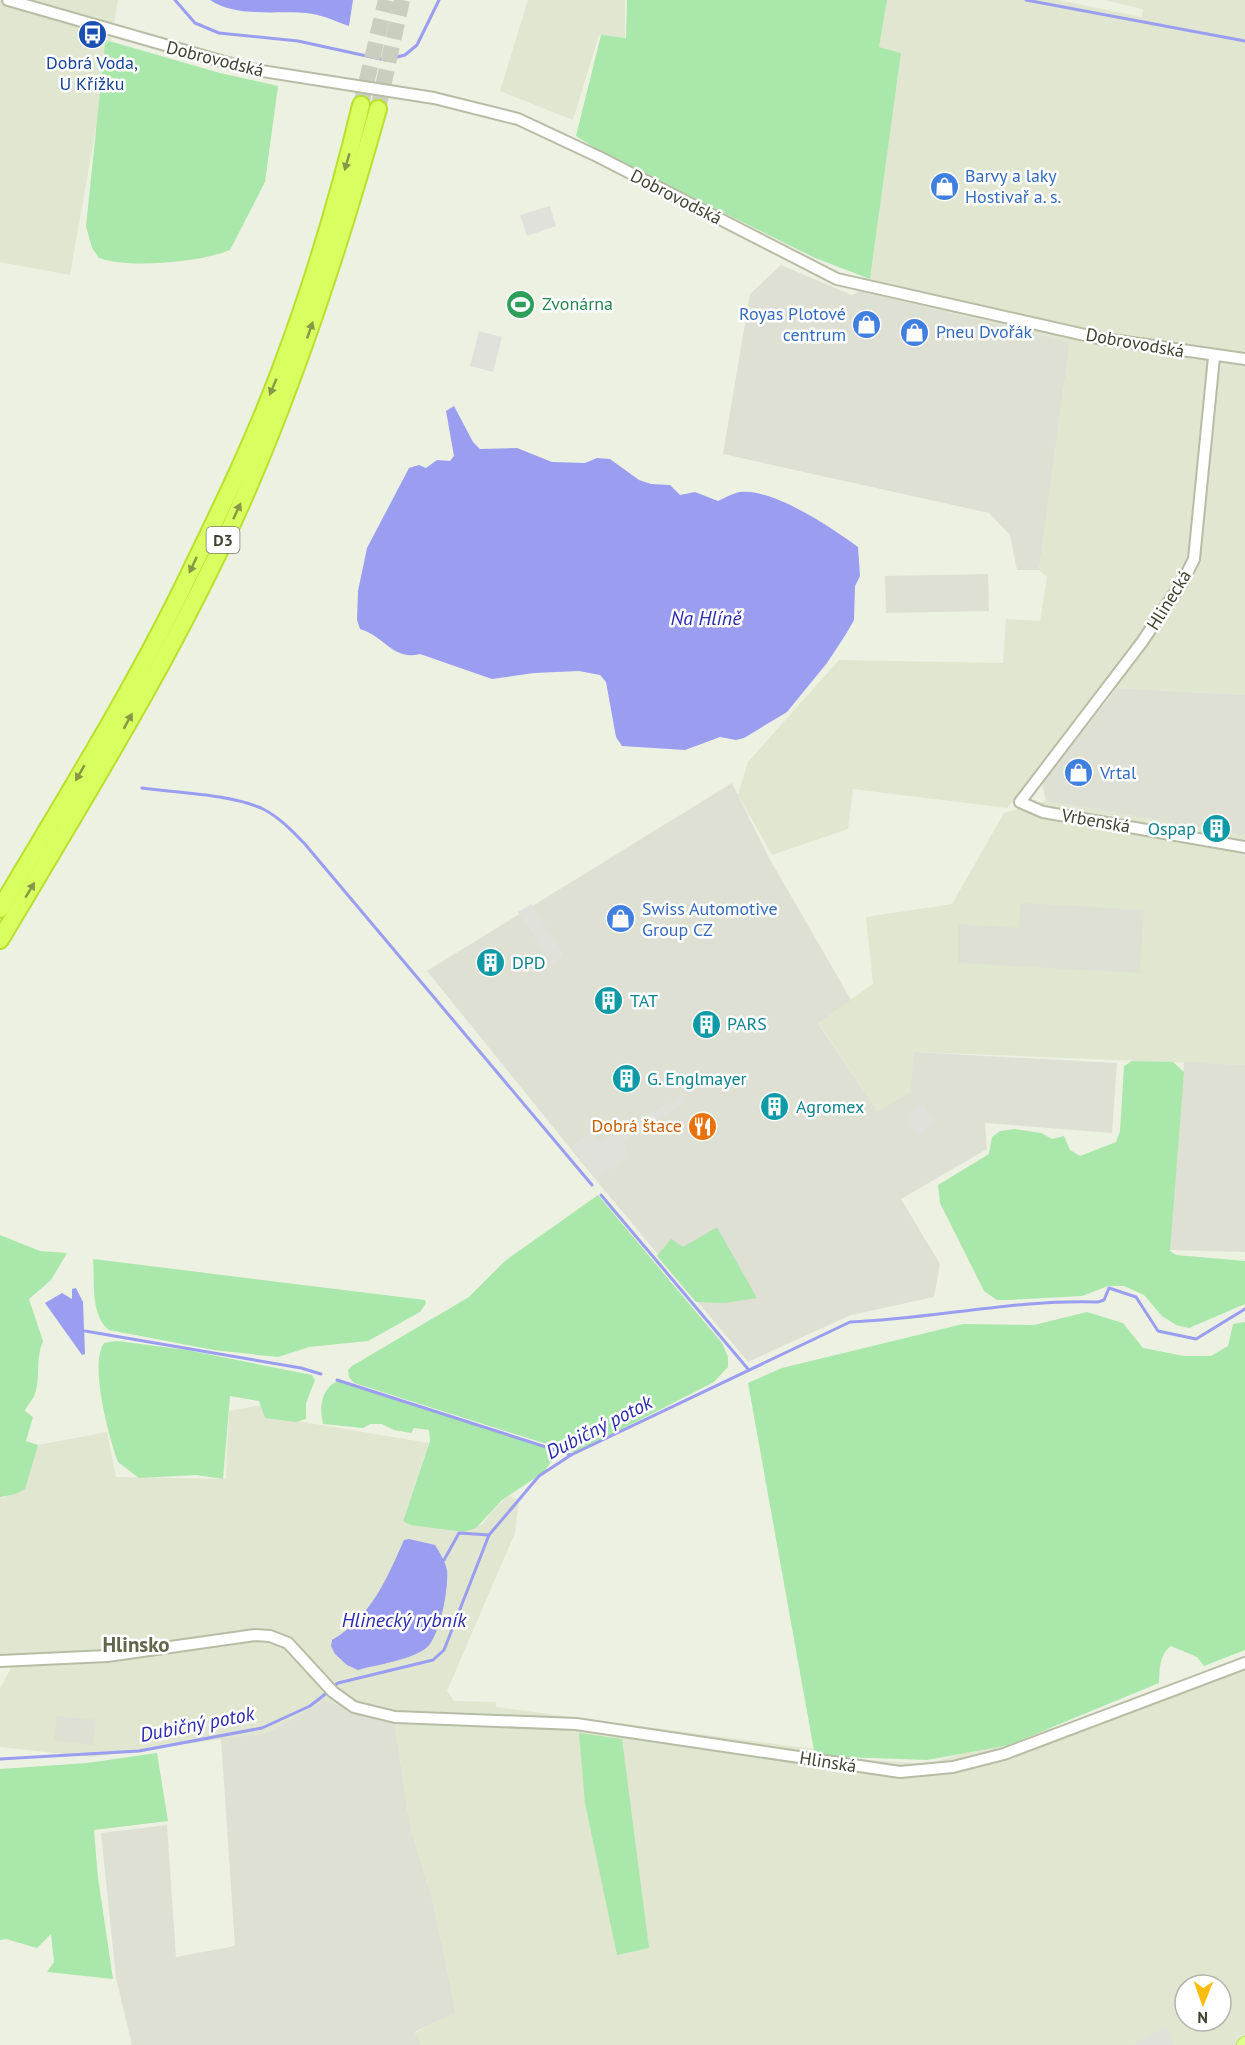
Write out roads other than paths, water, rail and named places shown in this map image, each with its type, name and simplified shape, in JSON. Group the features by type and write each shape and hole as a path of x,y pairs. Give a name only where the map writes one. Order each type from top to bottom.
{"highway":[{"name":"D3","path":"0,909 123,699 181,591 233,480 282,367 336,199 361,105"},
{"name":"D3","path":"0,940 148,684 196,596 247,489 296,368 331,269 378,109"}],"street":[{"name":"Dobrovodská","path":"8,0 249,69 434,98 518,119 599,156 837,279 901,296 1098,338 1214,357 1245,359"},
{"name":"Hlinecká","path":"1020,802 1142,642 1191,566 1196,547 1214,357"},
{"name":"Vrbenská","path":"1020,802 1042,812 1245,847"},
{"name":"Hlinská","path":"0,1661 107,1656 255,1635 288,1643 331,1689 354,1707 395,1717 576,1724 900,1772 953,1767 1004,1754 1245,1663"}],"water":[{"path":"210,0 353,0 349,26 313,14 233,10"},
{"name":"Na Hlíně","path":"454,406 473,442 480,449 517,448 552,462 585,463 597,458 610,459 639,480 651,484 670,485 680,495 695,492 718,501 740,492 753,492 769,496 802,511 858,547 860,576 855,586 854,620 827,663 787,712 744,738 736,740 720,737 685,750 622,746 616,737 606,682 600,675 579,671 534,673 492,679 420,654 402,654 395,651 375,636 360,629 357,620 358,591 367,548 409,468 419,465 426,468 437,460 450,461 454,456 446,411"},
{"path":"76,1288 83,1302 85,1354 82,1355 45,1303 62,1293 72,1299 72,1289"},
{"name":"Hlinecký rybník","path":"404,1540 435,1545 447,1570 445,1600 435,1635 425,1649 418,1653 358,1670 347,1665 335,1654 331,1646 332,1640 357,1621 367,1609 384,1583"}],"waterway":[{"path":"175,0 195,23 219,33 298,41 385,60 405,55 417,45 439,0"},
{"path":"1026,0 1245,41"},
{"path":"142,788 248,803 261,808 284,824 304,843 592,1185"},
{"path":"601,1195 748,1369"},
{"name":"Dubičný potok","path":"333,1687 338,1683 433,1660 444,1650 489,1535 539,1476 571,1455 850,1322 1035,1303 1098,1302 1104,1300 1109,1288 1136,1297 1158,1331 1196,1339 1245,1309"},
{"path":"85,1331 301,1368 321,1374"},
{"path":"337,1380 571,1455"},
{"path":"444,1560 459,1533 489,1535"},
{"name":"Dubičný potok","path":"0,1759 139,1751 262,1728 310,1706 328,1692"}],"tunnel":[{"path":"361,105 386,0"},
{"path":"378,109 402,0"}],"place":[{"name":"Dobrá Voda, U Křížku","path":"92,34"},
{"name":"Barvy a laky Hostivař a. s.","path":"944,186"},
{"name":"Zvonárna","path":"521,304"},
{"name":"Royas Plotové centrum","path":"867,324"},
{"name":"Pneu Dvořák","path":"915,332"},
{"name":"Vrtal","path":"1079,773"},
{"name":"Ospap","path":"1217,829"},
{"name":"Swiss Automotive Group CZ","path":"621,919"},
{"name":"DPD","path":"491,963"},
{"name":"TAT","path":"609,1001"},
{"name":"PARS","path":"706,1024"},
{"name":"G. Englmayer","path":"626,1079"},
{"name":"Agromex","path":"775,1107"},
{"name":"Dobrá štace","path":"703,1126"}],"district":[{"name":"Hlinsko","path":"136,1645"}]}
